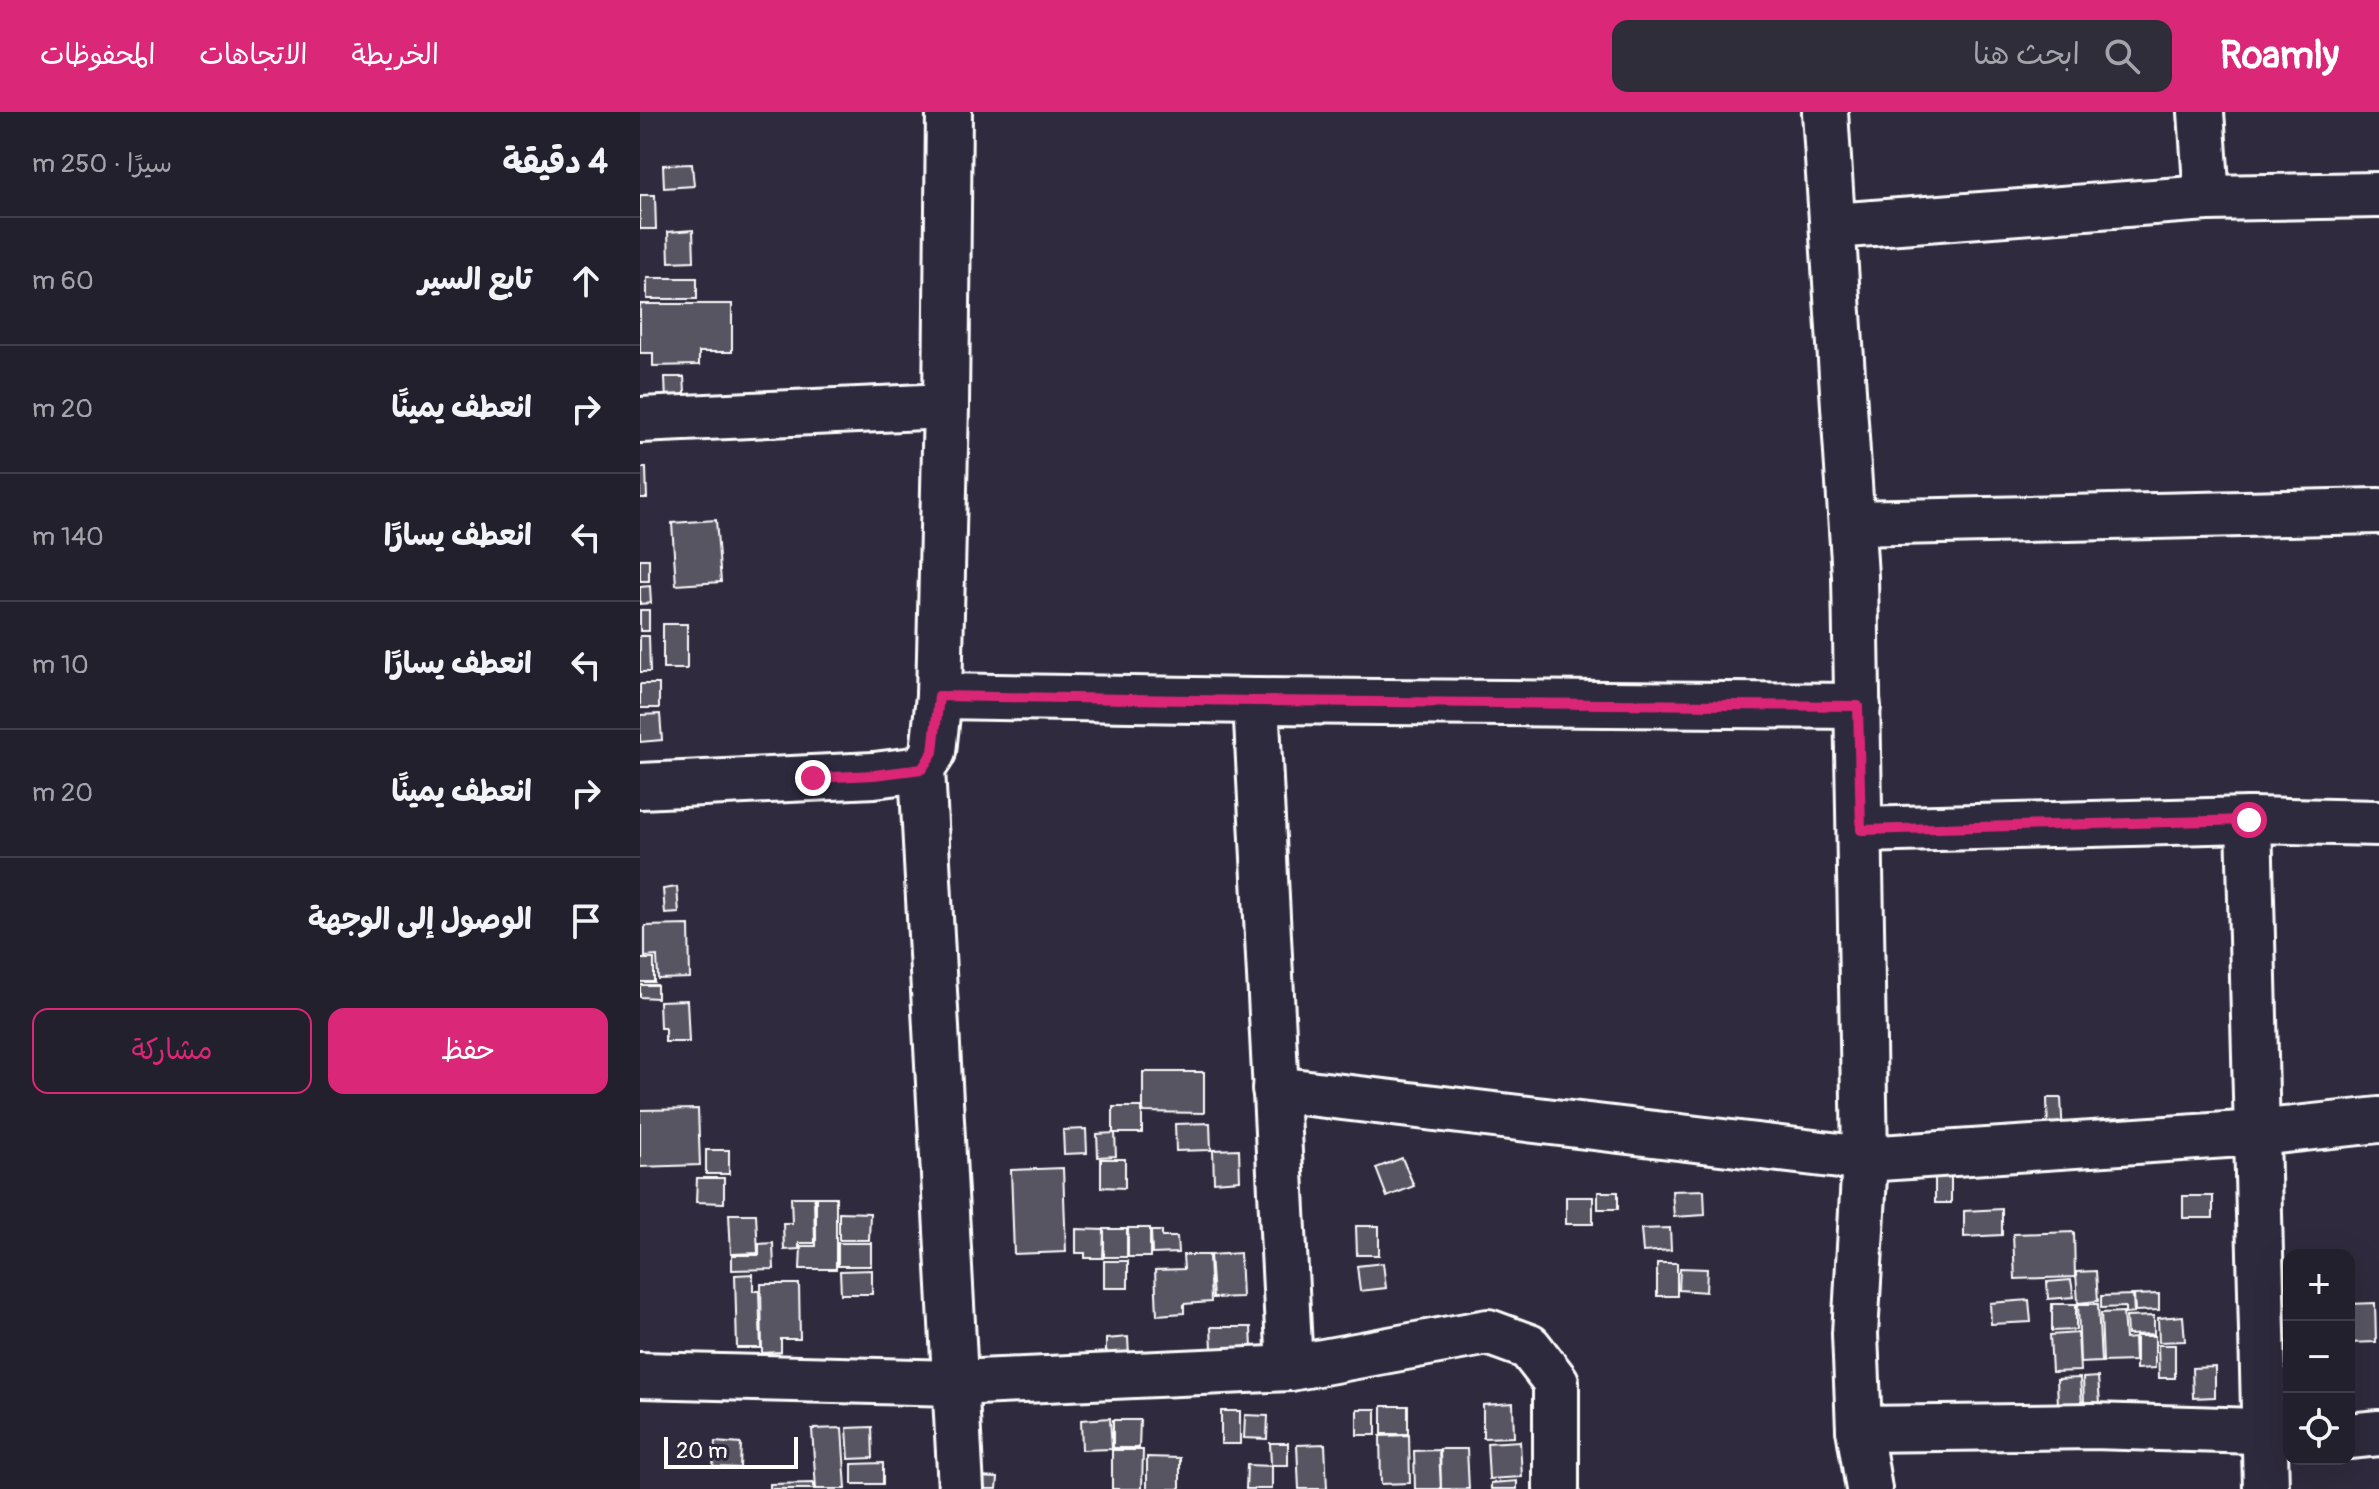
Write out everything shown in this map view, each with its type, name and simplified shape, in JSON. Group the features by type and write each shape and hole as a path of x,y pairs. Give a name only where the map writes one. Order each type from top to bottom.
{"street":[{"path":"949,112 939,696 933,752 922,769 961,1489"},
{"path":"1825,112 1855,576 1865,1159 1855,1334 1859,1429 1869,1489"},
{"path":"2201,112 2207,198"},
{"path":"1833,226 2207,198 2379,195"},
{"path":"640,420 946,406"},
{"path":"1852,523 2379,511"},
{"path":"939,696 1858,706"},
{"path":"1256,701 1290,1368"},
{"path":"640,786 874,775 922,769"},
{"path":"1861,830 2249,820 2379,823"},
{"path":"2249,820 2257,1133 2277,1432 2266,1489"},
{"path":"1275,1089 1865,1159 2257,1133 2379,1120"},
{"path":"640,1375 955,1383 1290,1368 1488,1332 1529,1347 1556,1382 1556,1489"},
{"path":"1859,1429 2093,1426 2277,1432"},
{"path":"2355,1435 2379,1433"}],"building":[{"path":"692,164 694,186 664,188 663,165"},
{"path":"640,195 655,195 656,229 640,229"},
{"path":"693,230 694,261 669,262 668,232"},
{"path":"647,278 697,278 697,299 647,299"},
{"path":"640,304 732,304 732,352 699,352 699,365 653,366 653,353 640,353"},
{"path":"665,377 684,377 686,406 666,402"},
{"path":"640,468 646,468 647,498 640,498"},
{"path":"716,520 721,582 676,585 672,523"},
{"path":"640,559 649,559 649,581 640,581"},
{"path":"650,586 651,603 640,604 640,587"},
{"path":"640,610 649,610 649,631 640,631"},
{"path":"663,624 687,624 687,669 663,669"},
{"path":"640,636 649,636 650,672 640,672"},
{"path":"640,684 659,684 659,708 640,708"},
{"path":"660,714 662,740 640,742 640,715"},
{"path":"677,887 679,913 665,914 663,889"},
{"path":"689,925 690,978 658,979 657,956 645,957 645,926"},
{"path":"640,959 654,959 654,982 640,982"},
{"path":"640,985 657,985 657,998 640,997"},
{"path":"687,1000 689,1042 665,1042 665,1028 660,1028 659,1001"},
{"path":"1143,1072 1204,1072 1204,1113 1143,1112"},
{"path":"2047,1098 2061,1098 2063,1136 2048,1136"},
{"path":"1113,1107 1142,1107 1142,1133 1113,1133"},
{"path":"698,1109 700,1165 640,1167 640,1110"},
{"path":"1210,1123 1211,1150 1176,1151 1175,1124"},
{"path":"1086,1129 1087,1153 1064,1154 1063,1130"},
{"path":"1115,1133 1116,1156 1098,1157 1097,1134"},
{"path":"1239,1149 1240,1180 1214,1182 1213,1150"},
{"path":"706,1150 729,1150 729,1174 706,1174"},
{"path":"1402,1158 1414,1186 1387,1197 1376,1168"},
{"path":"1101,1159 1125,1159 1125,1188 1101,1187"},
{"path":"1063,1168 1066,1252 1014,1254 1011,1170"},
{"path":"1935,1169 1951,1169 1951,1203 1935,1203"},
{"path":"697,1178 724,1178 724,1203 696,1202"},
{"path":"1704,1190 1705,1215 1674,1217 1672,1191"},
{"path":"1598,1192 1618,1192 1618,1209 1598,1209"},
{"path":"2183,1196 2213,1196 2213,1218 2183,1218"},
{"path":"791,1197 814,1197 815,1243 799,1243 799,1249 784,1250 783,1223 792,1223"},
{"path":"816,1197 836,1197 836,1269 800,1269 801,1246 816,1246"},
{"path":"1566,1197 1593,1197 1593,1224 1566,1224"},
{"path":"2002,1209 2002,1235 1964,1237 1964,1211"},
{"path":"839,1212 870,1213 869,1240 839,1240"},
{"path":"729,1214 756,1214 758,1253 731,1254"},
{"path":"1356,1226 1379,1226 1379,1255 1357,1255"},
{"path":"1128,1228 1150,1228 1150,1257 1128,1257"},
{"path":"1670,1228 1671,1250 1643,1252 1641,1229"},
{"path":"1076,1229 1104,1230 1103,1258 1085,1258 1085,1253 1076,1253"},
{"path":"1104,1229 1127,1229 1127,1257 1104,1257"},
{"path":"1151,1231 1162,1231 1162,1237 1177,1237 1178,1253 1152,1254"},
{"path":"2074,1232 2075,1277 2015,1279 2013,1234"},
{"path":"773,1243 774,1269 732,1270 732,1255 759,1255 759,1244"},
{"path":"838,1243 871,1243 871,1266 838,1266"},
{"path":"1240,1253 1242,1297 1213,1298 1210,1255"},
{"path":"1183,1255 1209,1255 1211,1302 1184,1304 1184,1313 1157,1315 1155,1270 1184,1269"},
{"path":"1104,1261 1128,1261 1128,1288 1104,1288"},
{"path":"1383,1263 1386,1288 1360,1291 1357,1266"},
{"path":"1657,1263 1677,1263 1677,1296 1657,1296"},
{"path":"1680,1268 1707,1269 1706,1292 1679,1290"},
{"path":"872,1270 872,1294 841,1294 840,1271"},
{"path":"2096,1271 2098,1301 2078,1303 2076,1272"},
{"path":"753,1274 753,1291 759,1291 761,1348 737,1348 735,1275"},
{"path":"2071,1280 2074,1297 2048,1299 2047,1282"},
{"path":"761,1284 799,1284 800,1339 781,1339 781,1352 762,1353"},
{"path":"2159,1294 2159,1310 2135,1311 2134,1295"},
{"path":"2133,1295 2134,1313 2125,1314 2125,1307 2101,1308 2101,1296"},
{"path":"2029,1300 2031,1322 1991,1324 1990,1303"},
{"path":"2375,1303 2376,1342 2355,1343 2355,1304"},
{"path":"2052,1304 2076,1304 2076,1330 2052,1331"},
{"path":"2078,1304 2098,1304 2101,1362 2080,1363"},
{"path":"2123,1312 2125,1339 2134,1338 2135,1361 2103,1362 2101,1313"},
{"path":"2154,1316 2154,1334 2127,1335 2126,1317"},
{"path":"2183,1316 2185,1341 2159,1342 2158,1318"},
{"path":"1211,1327 1251,1327 1252,1348 1212,1349"},
{"path":"2078,1333 2080,1371 2052,1372 2050,1335"},
{"path":"2136,1336 2155,1336 2155,1368 2136,1369"},
{"path":"1128,1337 1129,1357 1106,1358 1106,1339"},
{"path":"2158,1345 2175,1345 2175,1378 2159,1378"},
{"path":"2215,1367 2215,1397 2193,1398 2192,1368"},
{"path":"2098,1377 2100,1403 2084,1403 2083,1378"},
{"path":"2080,1378 2082,1405 2058,1406 2057,1379"},
{"path":"1513,1403 1514,1437 1483,1438 1483,1405"},
{"path":"1382,1406 1408,1406 1408,1434 1382,1434"},
{"path":"1357,1409 1376,1409 1376,1435 1357,1435"},
{"path":"1221,1411 1240,1411 1240,1444 1221,1444"},
{"path":"1245,1415 1268,1416 1267,1439 1244,1438"},
{"path":"1110,1418 1112,1449 1082,1450 1081,1420"},
{"path":"1113,1420 1140,1420 1139,1448 1113,1448"},
{"path":"872,1427 873,1458 849,1459 847,1428"},
{"path":"842,1428 846,1489 816,1489 812,1429"},
{"path":"1409,1435 1410,1483 1381,1484 1380,1436"},
{"path":"1520,1441 1522,1477 1489,1479 1487,1443"},
{"path":"715,1442 741,1444 740,1468 713,1467"},
{"path":"1270,1443 1288,1443 1288,1465 1271,1465"},
{"path":"1325,1444 1327,1489 1299,1489 1297,1445"},
{"path":"1440,1449 1467,1449 1469,1489 1441,1489"},
{"path":"1112,1450 1143,1450 1142,1489 1112,1489"},
{"path":"1439,1450 1441,1489 1415,1489 1414,1451"},
{"path":"1147,1457 1180,1458 1180,1487 1147,1489"},
{"path":"883,1463 883,1484 852,1484 852,1464"},
{"path":"1247,1465 1272,1466 1272,1489 1246,1489"},
{"path":"978,1477 998,1478 997,1489 978,1489"},
{"path":"1517,1481 1517,1489 1491,1489 1491,1483"},
{"path":"814,1483 814,1489 770,1489 770,1484"}],"route":[{"path":"813,778 922,769 933,752 939,696 1858,706 1861,830 2249,820"}]}
